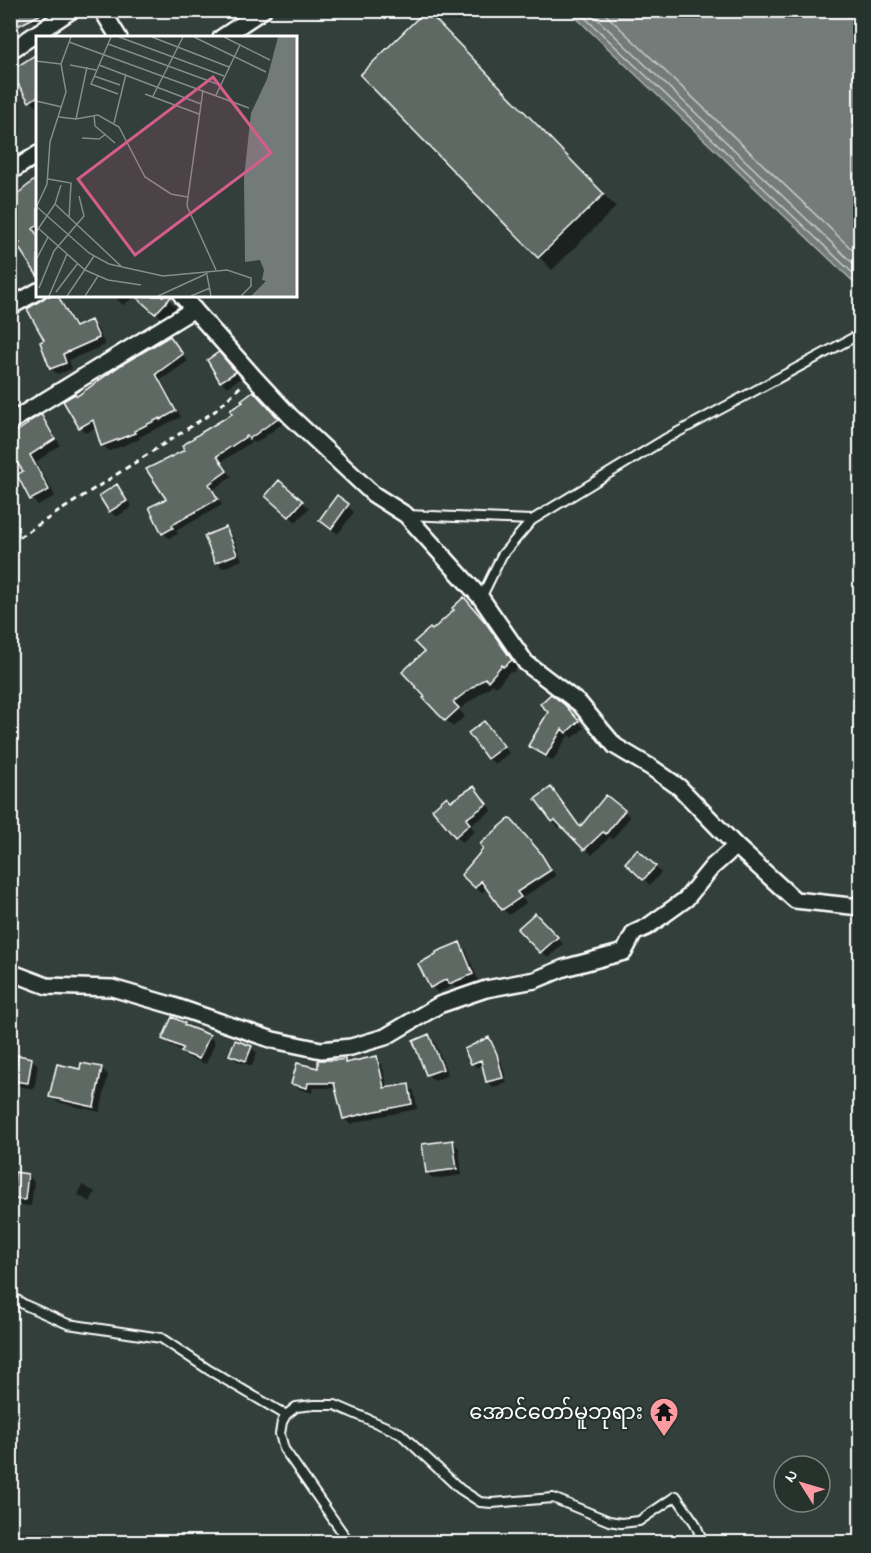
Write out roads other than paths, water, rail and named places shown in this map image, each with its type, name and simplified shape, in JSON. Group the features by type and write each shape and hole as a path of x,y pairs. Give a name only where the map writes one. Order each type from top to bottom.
{"street":[{"path":"10,51 72,10"},
{"path":"102,10 118,36"},
{"path":"224,36 263,10"},
{"path":"10,171 36,155"},
{"path":"10,307 36,292"},
{"path":"183,297 290,416 373,494 406,515 481,598 526,663 580,704 615,746 679,786 736,846 795,900 861,907"},
{"path":"10,422 194,309"},
{"path":"10,972 46,986 112,988 174,1006 273,1040 321,1050 351,1047 385,1037 439,1005 486,988 535,980 564,968 624,952 634,933 647,927 686,899 712,867 736,846"}],"lane":[{"path":"481,598 502,555 532,520 667,438 861,334"},
{"path":"406,515 532,520"},
{"path":"10,1296 68,1324 161,1338 209,1370 286,1415"},
{"path":"349,1542 284,1449 280,1434 282,1422 286,1415 296,1407 335,1405 396,1430 414,1444 460,1489 480,1502 552,1498 609,1521 621,1523 639,1521 676,1496 695,1523 703,1542"}],"water":[{"path":"569,11 860,11 860,288"}],"place":[{"name":"အောင်တော်မူဘုရား","path":"664,1438"}]}
